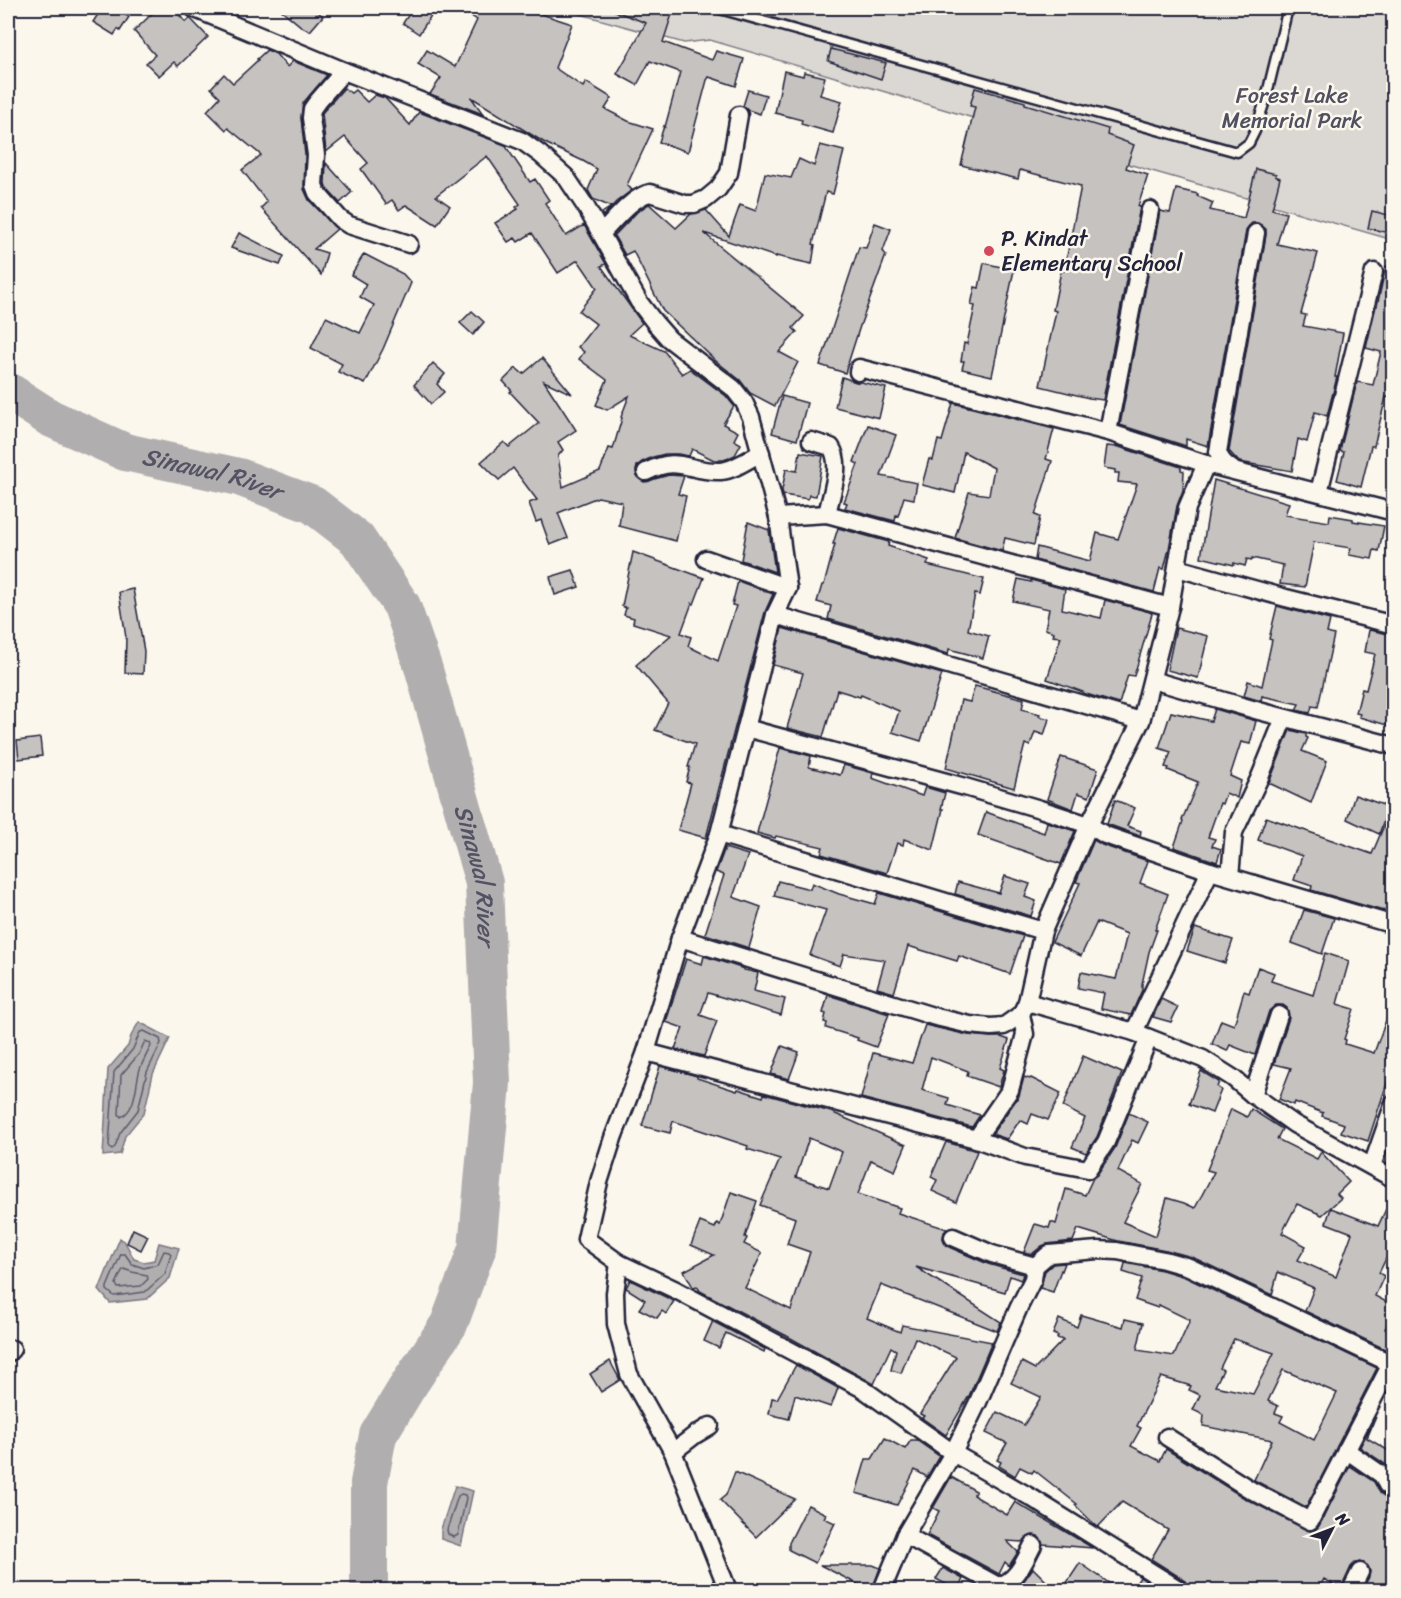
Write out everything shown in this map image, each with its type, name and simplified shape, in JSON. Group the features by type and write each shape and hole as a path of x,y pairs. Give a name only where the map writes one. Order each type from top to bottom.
{"street":[{"path":"193,8 344,71 522,141 540,154 566,177 586,207 639,302 655,323 669,339 733,388 744,402 751,417 778,517 788,588 775,615 719,834 680,938 646,1052 613,1138 599,1182 586,1239 619,1263 676,1290 863,1389 953,1454 1032,1498 1180,1590"},
{"path":"344,71 312,109 316,155 314,185 317,193 340,219 349,225 409,244"},
{"path":"601,234 644,194 650,193 685,204 694,204 718,189 729,173 739,115"},
{"path":"1108,432 1150,210"},
{"path":"1232,469 1224,464 1218,452 1256,233"},
{"path":"1319,492 1374,272"},
{"path":"858,372 859,368 1108,432 1206,464 1394,512"},
{"path":"811,441 831,447 836,454 836,473 827,514"},
{"path":"646,471 671,463 711,471 724,471 761,453"},
{"path":"976,1139 1010,1090 1025,1034 1024,1008 1043,931 1089,825 1142,721 1170,607 1187,508 1206,464"},
{"path":"778,517 827,514 1170,607"},
{"path":"706,558 788,588"},
{"path":"1177,568 1394,625"},
{"path":"775,615 1142,721"},
{"path":"1152,680 1284,718 1394,746"},
{"path":"1230,876 1233,832 1260,777 1284,718"},
{"path":"746,728 965,787 1089,825 1105,835 1210,871 1394,925"},
{"path":"719,834 1043,931"},
{"path":"646,1052 976,1139 1025,1157 1088,1169 1106,1142 1142,1035 1210,871"},
{"path":"680,938 936,1017 970,1025 1004,1026 1024,1008"},
{"path":"1024,1008 1142,1035 1203,1059 1233,1078 1294,1124 1394,1179"},
{"path":"1253,1095 1279,1015"},
{"path":"1372,1166 1394,1103"},
{"path":"953,1237 992,1254 1035,1266"},
{"path":"882,1590 905,1535 953,1454 978,1402 1033,1279 1035,1266 1049,1254 1098,1250 1117,1251 1189,1267 1392,1365 1310,1521 1261,1496 1167,1437"},
{"path":"619,1263 615,1293 616,1324 629,1374 673,1452 728,1590"},
{"path":"673,1452 710,1426"},
{"path":"1346,1450 1382,1475 1387,1485 1394,1491"},
{"path":"905,1535 997,1588 1014,1578 1033,1545"},
{"path":"1351,1590 1360,1572"}],"lane":[{"path":"716,8 1237,152 1248,143 1255,131 1266,98 1288,8"}],"green space":[{"name":"Forest Lake Memorial Park","path":"559,8 1393,8 1393,240 710,40 684,43"}],"water":[{"path":"139,1022 170,1038 153,1074 144,1113 125,1136 120,1154 103,1156 108,1069 128,1046"},
{"path":"120,1238 125,1242 134,1259 144,1262 154,1260 159,1243 179,1248 170,1278 147,1299 110,1303 99,1290"},
{"path":"455,1486 473,1491 461,1546 441,1539 441,1529"}],"building":[{"path":"102,8 115,8 129,17 120,31 118,29 114,35 93,22"},
{"path":"158,8 172,8 186,22 190,18 208,37 178,66 174,62 159,76 146,63 155,55 134,31"},
{"path":"279,8 313,8 323,16 310,31"},
{"path":"413,8 436,8 419,34 403,23"},
{"path":"459,8 523,8 572,24 555,68 583,87 586,82 612,98 605,109 628,121 653,129 627,185 632,190 603,216 602,213 611,207 593,199 588,190 597,169 545,143 471,97 483,114 430,94 441,78 418,64 427,50 455,67 477,20"},
{"path":"674,8 663,42 712,60 716,51 744,59 736,86 709,77 707,80 688,152 659,142 680,72 650,61 637,85 617,74 646,23 610,9"},
{"path":"831,49 886,63 881,79 828,61"},
{"path":"267,50 276,54 287,67 293,61 327,75 303,103 301,117 305,155 304,189 309,200 337,229 314,249 327,253 321,275 261,208 267,202 242,170 261,155 228,128 226,130 207,111 220,97 211,88 224,74 233,83"},
{"path":"784,71 803,76 804,72 825,77 820,95 842,101 833,133 801,124 802,120 775,113"},
{"path":"344,88 351,93 355,90 367,102 375,95 385,98 410,125 419,112 505,145 530,182 535,179 549,200 545,203 566,236 584,225 606,264 601,266 642,323 629,335 664,351 682,374 690,369 726,396 734,406 723,424 738,432 734,440 741,444 735,455 724,460 714,460 692,449 689,456 665,454 653,457 637,466 637,477 644,482 669,475 684,476 678,494 686,496 676,541 619,526 622,502 598,497 558,513 568,538 550,545 541,520 536,522 529,503 537,500 513,468 499,480 481,462 504,442 509,447 539,423 510,392 512,391 503,381 516,368 523,374 542,358 572,394 544,381 576,430 558,442 563,450 558,456 563,487 600,471 609,448 613,449 629,396 607,410 596,405 607,380 579,359 584,352 578,347 596,324 579,311 597,288 578,260 558,273 532,233 518,242 515,238 508,242 495,223 518,209 516,207 520,204 487,156 436,196 450,206 437,225 406,205 399,210 392,200 386,204 361,169 368,163 345,137 326,152 322,113"},
{"path":"975,88 1108,129 1107,135 1134,145 1126,168 1148,175 1138,206 1140,207 1103,400 1040,386 1056,311 1053,310 1061,271 1064,271 1081,186 1020,170 1018,179 961,165 975,107 970,106"},
{"path":"748,90 766,95 760,114 743,106"},
{"path":"820,145 844,151 833,194 826,192 813,244 815,245 812,264 776,257 704,233 804,316 793,328 797,332 779,352 798,362 775,406 750,393 740,380 716,361 663,311 633,251 625,255 614,236 637,212 649,204 676,228 691,214 706,210 729,236 740,205 756,211 765,173 791,178 799,159 814,166"},
{"path":"326,163 352,192 340,203 326,188"},
{"path":"1256,169 1276,174 1275,176 1280,178 1272,209 1286,213 1277,244 1318,253 1301,314 1306,315 1303,326 1343,333 1335,377 1337,377 1327,416 1315,412 1307,442 1298,439 1292,471 1239,462 1229,451 1266,235 1266,229 1258,223 1252,223 1246,231 1208,446 1186,439 1186,446 1120,425 1160,211 1170,213 1176,189 1198,194 1197,196 1213,203 1210,210 1244,218"},
{"path":"1372,211 1393,216 1389,233 1368,228"},
{"path":"875,223 891,229 883,251 886,255 845,373 820,365 859,247 866,248"},
{"path":"239,233 284,256 280,265 231,248"},
{"path":"364,254 403,274 411,283 383,349 365,384 338,372 342,364 311,348 326,317 360,333 374,305 360,297 366,284 351,275"},
{"path":"984,263 1014,270 992,376 962,369 964,361 961,361 975,306 971,305 975,287 979,288"},
{"path":"1386,266 1394,267 1394,399 1386,397 1361,487 1337,480 1344,452 1340,451 1357,382 1373,385 1381,352 1366,348"},
{"path":"472,311 484,322 473,335 460,323"},
{"path":"433,363 445,374 437,384 444,392 431,404 414,385"},
{"path":"842,377 886,388 879,418 835,407"},
{"path":"782,396 807,403 797,440 772,433"},
{"path":"953,403 1054,429 1046,459 1052,461 1035,515 1040,517 1034,545 1005,538 1002,551 955,538 969,492 989,495 994,468 964,452 955,493 922,485 929,459 933,460 938,440 942,441"},
{"path":"868,425 896,435 881,476 917,483 914,499 904,497 895,521 845,508 847,503 844,502 858,464 854,462"},
{"path":"1107,446 1116,446 1181,467 1184,471 1183,490 1177,506 1169,549 1164,569 1160,568 1154,592 1035,560 1037,547 1090,561 1097,533 1118,539 1137,484 1118,482 1119,473 1104,468"},
{"path":"800,452 823,456 816,496 809,495 808,499 783,495 782,490 786,469 797,471"},
{"path":"1214,480 1289,503 1285,515 1329,522 1330,515 1384,526 1379,551 1374,550 1372,559 1349,555 1351,548 1314,542 1305,587 1280,584 1283,565 1252,558 1252,560 1247,559 1245,566 1234,563 1234,565 1201,557"},
{"path":"748,522 769,530 775,572 741,560"},
{"path":"838,528 889,542 888,546 929,560 927,565 984,579 980,595 975,594 968,630 989,636 983,658 949,649 948,654 828,619 831,606 817,602 822,585 824,585"},
{"path":"633,552 704,578 681,633 691,637 688,646 718,661 736,606 732,605 738,581 773,594 765,612 706,838 678,830 691,783 686,782 695,744 655,730 668,703 636,665 671,635 633,623 634,618 624,615 626,608 622,606"},
{"path":"573,570 579,587 555,595 550,577"},
{"path":"1018,579 1065,589 1062,609 1101,618 1105,600 1152,614 1134,676 1128,675 1119,704 1047,679 1061,637 1053,636 1054,632 1045,629 1049,609 1013,601"},
{"path":"133,589 144,651 143,674 125,673 126,638 119,592"},
{"path":"1277,606 1330,620 1327,633 1334,635 1318,707 1312,706 1310,713 1296,710 1299,704 1262,696 1261,701 1244,696 1248,681 1262,686"},
{"path":"782,628 942,674 921,741 892,732 899,711 861,695 860,697 837,690 823,737 787,728 803,673 773,665"},
{"path":"1176,628 1208,636 1198,678 1167,670"},
{"path":"1369,630 1394,635 1394,727 1359,717 1360,714 1356,713 1362,689 1366,690 1375,654 1365,652"},
{"path":"975,686 1024,699 1022,709 1049,719 1044,735 1035,732 1030,746 1025,744 1014,788 946,768 961,700 970,702"},
{"path":"1215,709 1256,721 1250,744 1241,742 1230,776 1241,781 1237,798 1226,793 1208,837 1215,839 1212,846 1221,849 1217,862 1174,847 1182,820 1198,782 1168,770 1169,768 1165,767 1171,752 1159,748 1171,712 1211,721"},
{"path":"1290,730 1306,734 1308,738 1302,751 1327,761 1311,803 1269,783"},
{"path":"40,738 42,756 19,759 17,741"},
{"path":"780,748 811,756 809,767 840,775 844,765 873,773 872,778 922,796 925,787 945,793 933,850 904,839 903,845 897,843 887,873 821,854 823,847 757,833"},
{"path":"1061,757 1098,769 1089,797 1078,793 1073,809 1047,799"},
{"path":"1355,795 1389,807 1379,834 1347,819"},
{"path":"1115,800 1135,808 1127,826 1141,831 1140,836 1107,824"},
{"path":"1391,809 1394,810 1394,840 1390,853 1394,854 1394,912 1311,890 1312,886 1294,880 1302,856 1258,840 1266,817 1372,854"},
{"path":"986,812 1044,833 1047,822 1075,831 1061,864 978,835"},
{"path":"1094,840 1148,861 1140,883 1168,894 1149,952 1142,990 1131,1015 1101,1009 1104,993 1078,988 1081,972 1116,979 1127,934 1097,922 1081,956 1052,942 1080,883 1076,882"},
{"path":"725,848 748,855 733,897 761,907 749,948 705,934 724,875 716,872"},
{"path":"1005,876 1030,884 1025,897 1036,901 1031,916 955,894 958,882 999,893"},
{"path":"778,881 810,889 812,883 839,894 875,904 879,893 1023,936 1010,974 959,956 957,961 908,946 894,993 877,988 885,960 844,954 840,966 810,955 826,910 774,896"},
{"path":"1304,910 1334,918 1322,954 1292,943"},
{"path":"1195,928 1233,940 1225,963 1187,951"},
{"path":"1325,953 1349,961 1337,1004 1354,1009 1344,1039 1345,1044 1374,1053 1392,1004 1394,1004 1394,1062 1368,1141 1341,1132 1344,1124 1322,1116 1323,1113 1295,1102 1294,1105 1279,1099 1291,1068 1274,1064 1289,1018 1287,1008 1283,1005 1276,1005 1269,1011 1255,1055 1230,1045 1227,1051 1212,1044 1221,1020 1234,1025 1244,991 1249,993 1258,967 1274,973 1271,981 1313,995"},
{"path":"704,956 758,973 754,991 785,999 781,1015 708,993 700,1015 717,1021 704,1056 675,1049 683,1028 666,1022 686,959 702,964"},
{"path":"828,995 889,1014 876,1047 857,1040 858,1038 826,1028 827,1023 824,1022 826,1014 823,1013"},
{"path":"1161,999 1178,1007 1171,1022 1153,1017"},
{"path":"925,1025 968,1035 1001,1037 1009,1040 1000,1068 1004,1070 999,1087 967,1076 968,1071 931,1057 922,1090 949,1098 947,1105 980,1115 972,1127 861,1098 873,1053 912,1063"},
{"path":"782,1046 799,1052 789,1079 771,1074"},
{"path":"1083,1056 1122,1073 1097,1137 1086,1153 1072,1147 1085,1118 1063,1107"},
{"path":"660,1066 697,1076 697,1078 737,1091 738,1089 763,1097 764,1094 831,1112 906,1145 895,1171 871,1160 858,1194 900,1208 898,1213 947,1229 943,1238 944,1243 949,1247 988,1264 1023,1274 1021,1280 1010,1276 1005,1292 916,1267 1001,1322 997,1331 881,1285 867,1318 900,1332 902,1325 992,1342 969,1396 946,1435 922,1418 924,1416 920,1414 956,1357 915,1338 901,1373 891,1370 896,1350 891,1347 874,1384 700,1291 697,1286 693,1287 684,1271 714,1255 691,1245 700,1222 715,1228 717,1223 720,1225 731,1192 757,1201 744,1244 762,1253 745,1288 791,1310 810,1252 787,1244 795,1218 760,1205 780,1159 673,1121 670,1133 642,1126","holes":["809,1138 842,1152 829,1188 796,1177"]},
{"path":"1201,1071 1219,1082 1217,1087 1221,1090 1212,1113 1189,1104"},
{"path":"1024,1077 1031,1078 1061,1093 1048,1120 1032,1114 1028,1124 1020,1120 1007,1139 992,1134 1019,1096"},
{"path":"1231,1109 1247,1117 1251,1109 1282,1129 1277,1139 1317,1159 1321,1152 1349,1182 1337,1194 1341,1198 1322,1215 1297,1204 1282,1233 1306,1246 1298,1260 1336,1277 1352,1233 1326,1223 1331,1208 1378,1226 1394,1192 1394,1242 1379,1273 1384,1276 1375,1296 1394,1306 1394,1312 1385,1329 1394,1333 1387,1350 1305,1311 1314,1288 1278,1272 1272,1295 1192,1257 1118,1241 1078,1229 1073,1241 1047,1244 1032,1254 1024,1252 1035,1224 1049,1228 1051,1222 1056,1224 1066,1189 1085,1195 1093,1178 1115,1148 1129,1113 1148,1122 1138,1143 1132,1140 1118,1171 1142,1184 1123,1222 1156,1236 1167,1198 1195,1208 1214,1172 1207,1170"},
{"path":"946,1142 977,1151 956,1202 932,1191 937,1180 931,1177"},
{"path":"133,1229 148,1236 141,1250 127,1243"},
{"path":"1065,1263 1053,1292 1040,1288 1045,1271 1053,1264"},
{"path":"1125,1263 1185,1277 1377,1368 1306,1507 1254,1480 1272,1440 1203,1426 1204,1415 1193,1410 1200,1395 1189,1390 1191,1386 1161,1377 1137,1426 1141,1428 1131,1446 1160,1461 1166,1449 1246,1499 1310,1531 1319,1526 1350,1466 1374,1482 1380,1493 1394,1501 1394,1590 1362,1590 1370,1571 1368,1566 1360,1562 1351,1567 1341,1589 1324,1579 1318,1590 1190,1590 1186,1581 1151,1559 1168,1530 1122,1502 1098,1527 1075,1505 1077,1504 1034,1470 1032,1473 1020,1467 1015,1476 999,1466 1001,1462 997,1460 1007,1443 986,1433 997,1412 1024,1425 1041,1397 1011,1383 1022,1362 1035,1369 1063,1340 1053,1334 1059,1319 1077,1327 1081,1315 1123,1327 1125,1319 1143,1323 1137,1350 1174,1356 1190,1320 1159,1305 1158,1308 1135,1300 1142,1278 1123,1272","holes":["1234,1339 1274,1353 1253,1394 1215,1386 1223,1370 1220,1368","1283,1370 1337,1393 1314,1440 1280,1422 1283,1416 1275,1413 1278,1406 1268,1401"]},
{"path":"630,1280 674,1301 666,1314 662,1311 657,1318 639,1309 645,1300 626,1288"},
{"path":"712,1321 765,1349 764,1352 726,1333 719,1348 704,1341"},
{"path":"610,1361 620,1380 601,1392 590,1374"},
{"path":"796,1365 838,1388 831,1407 795,1395 789,1419 769,1414 772,1398 777,1399"},
{"path":"1376,1417 1367,1438 1394,1454 1394,1475 1388,1466 1360,1447"},
{"path":"885,1438 905,1449 911,1440 916,1440 939,1456 927,1477 915,1470 897,1505 856,1493 866,1459 872,1459"},
{"path":"735,1472 795,1499 756,1537 720,1500 726,1495"},
{"path":"951,1477 976,1491 973,1495 1007,1515 1015,1502 1093,1548 1043,1544 1038,1536 1033,1535 1027,1537 1023,1542 1007,1541 1018,1552 1009,1566 1005,1562 999,1574 927,1535 939,1511 933,1508"},
{"path":"808,1505 826,1514 824,1518 835,1523 815,1563 789,1550 789,1543"},
{"path":"1080,1563 1119,1590 1062,1590"},
{"path":"820,1565 873,1565 880,1568 872,1590 869,1590"},
{"path":"943,1568 963,1579 957,1590 936,1579"},
{"path":"1033,1568 1055,1590 1032,1590 1023,1582"},
{"path":"1140,1577 1161,1590 1132,1590"}],"waterway":[{"name":"Sinawal River","path":"8,391 50,418 125,452 239,477 313,505 357,539 402,606 424,670 484,883 492,1083 477,1249 449,1324 378,1435 369,1483 369,1590"}],"place":[{"name":"P. Kindat Elementary School","path":"989,251"}]}
